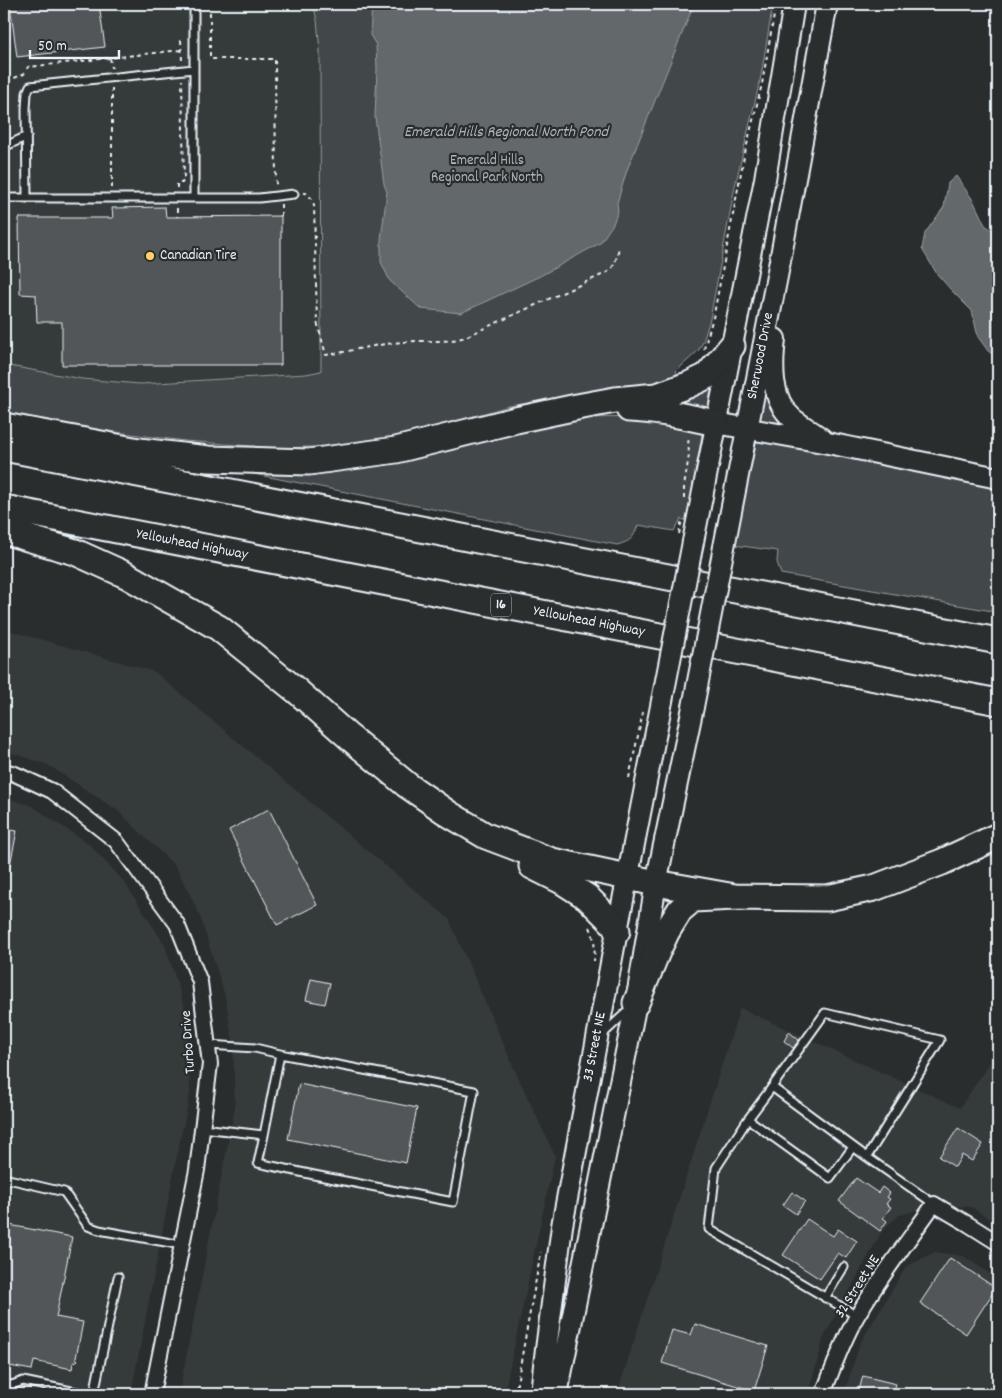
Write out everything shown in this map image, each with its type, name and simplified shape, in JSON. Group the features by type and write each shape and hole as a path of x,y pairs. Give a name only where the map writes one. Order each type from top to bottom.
{"highway":[{"path":"4,426 159,454 208,459 309,462 396,450 577,407 616,400 657,396 707,376 732,346"},
{"path":"577,407 642,409 716,423"},
{"path":"4,448 992,637"},
{"name":"Yellowhead Highway","path":"4,508 998,702"},
{"path":"4,531 76,552 126,575 219,628 407,784 448,814 486,836 552,861 628,878 735,897"},
{"path":"486,836 499,849 562,881 587,897 615,925 617,931"},
{"path":"636,1003 667,931 680,910 693,899 735,897 827,898 874,888 942,862 998,836"}],"main road":[{"name":"Sherwood Drive","path":"662,701 765,179 794,4"},
{"name":"Sherwood Drive","path":"693,707 780,261 827,4"},
{"path":"780,261 773,357 774,386 780,403 792,418 828,443"},
{"path":"716,423 828,443 998,478"},
{"name":"33 Street NE","path":"541,1394 562,1226 662,701"},
{"name":"33 Street NE","path":"557,1394 636,1003 656,883 693,707"}],"street":[{"name":"Turbo Drive","path":"4,771 52,791 116,841 176,924 200,982 210,1064 197,1170 152,1394"},
{"path":"934,1204 998,1243"},
{"name":"32 Street NE","path":"823,1394 837,1357 857,1316 884,1274 934,1204"}],"lane":[{"path":"194,4 194,198"},
{"path":"27,198 27,93 30,86 194,69"},
{"path":"4,147 27,136"},
{"path":"4,198 258,198 294,194"},
{"path":"596,1041 636,1003"},
{"path":"857,1316 709,1228 716,1168 748,1119 825,1012 940,1040 867,1157"},
{"path":"208,1045 255,1048 474,1091 453,1202 258,1163 280,1054"},
{"path":"772,1087 934,1204"},
{"path":"748,1119 830,1178 853,1147"},
{"path":"202,1128 264,1136"},
{"path":"4,1178 64,1192 88,1226 99,1230 182,1245"},
{"path":"825,1298 844,1267"},
{"path":"94,1394 118,1277"},
{"path":"10,1394 8,1384 22,1381 86,1394"}],"path":[{"path":"210,4 210,57 212,59 275,59 276,186 281,204 281,216"},
{"path":"704,351 714,314 744,157 762,84 776,4"},
{"path":"177,217 177,183 182,183 184,180 181,40"},
{"path":"4,84 24,74 28,67 181,50"},
{"path":"110,58 112,78 112,198"},
{"path":"4,61 7,81"},
{"path":"294,194 306,193 312,199 314,205 317,322 326,355 392,343 413,341 449,342 465,337 606,273 613,268 619,248"},
{"path":"684,500 689,455 689,433"}],"shaded area":[{"path":"4,4 313,4 317,20 320,51 321,371 306,374 140,384 82,379 4,365"},
{"path":"4,629 155,672 449,919 513,1066 555,1156 504,1394 179,1394 235,1107 233,1042 225,996 199,913 176,867 117,810 48,765 4,750"},
{"path":"4,797 32,806 90,845 125,883 165,945 188,1018 190,1094 131,1394 4,1394"},
{"path":"740,1008 960,1108 998,1050 998,1224 971,1207 936,1205 899,1215 882,1231 824,1337 808,1394 617,1394"},
{"path":"935,1252 963,1256 998,1279 998,1394 844,1394 860,1343 906,1267"}],"green space":[{"name":"Emerald Hills Regional Park North","path":"313,4 773,4 761,76 735,186 710,319 703,342 698,351 676,371 680,379 668,383 509,406 415,433 338,446 279,448 185,441 101,430 4,412 4,365 82,379 140,384 306,374 321,371 320,51 317,20"},
{"path":"768,364 784,423 759,420 757,417"},
{"path":"712,384 708,405 705,408 655,402"},
{"path":"652,417 697,428 702,434 687,521 681,519 674,531 638,525 631,539 617,545 182,460 222,464 577,418"},
{"path":"771,441 998,486 998,612 781,574 777,562 778,551 734,545 751,447 756,442"}],"water":[{"name":"Emerald Hills Regional North Pond","path":"372,4 694,4 627,170 617,203 618,211 613,224 600,243 540,276 461,313 421,309 390,281 381,262 381,239 387,192 384,184 375,117 377,69 376,45 370,35"},
{"path":"956,176 973,200 985,225 998,234 998,358 988,351 978,337 972,311 937,274 922,249 925,233 944,207 948,183"}],"building":[{"path":"10,4 99,4 105,47 17,57"},
{"name":"Canadian Tire","path":"165,207 166,217 281,216 281,365 62,365 62,322 37,322 36,295 20,294 19,218 113,218 112,208"},
{"path":"269,809 317,905 277,925 229,830"},
{"path":"4,829 17,831 8,875 4,874"},
{"path":"311,979 330,983 325,1004 306,1000"},
{"path":"789,1032 799,1040 793,1048 784,1041"},
{"path":"299,1084 417,1108 406,1163 288,1139"},
{"path":"958,1128 983,1144 972,1161 962,1155 955,1167 939,1157"},
{"path":"856,1178 878,1193 882,1187 890,1193 887,1197 890,1199 886,1204 891,1207 883,1218 887,1221 880,1231 839,1201"},
{"path":"792,1192 805,1201 796,1214 783,1205"},
{"path":"807,1219 833,1236 838,1229 857,1241 846,1258 838,1253 820,1279 783,1255"},
{"path":"4,1224 72,1237 56,1317 83,1322 76,1358 78,1360 73,1363 72,1369 34,1361 32,1370 4,1365"},
{"path":"950,1258 996,1288 966,1334 920,1303"},
{"path":"695,1324 768,1346 754,1391 662,1363 672,1330 691,1335"},
{"path":"863,1376 896,1384 893,1394 858,1394"}],"place":[{"name":"Canadian Tire","path":"150,256"}]}
